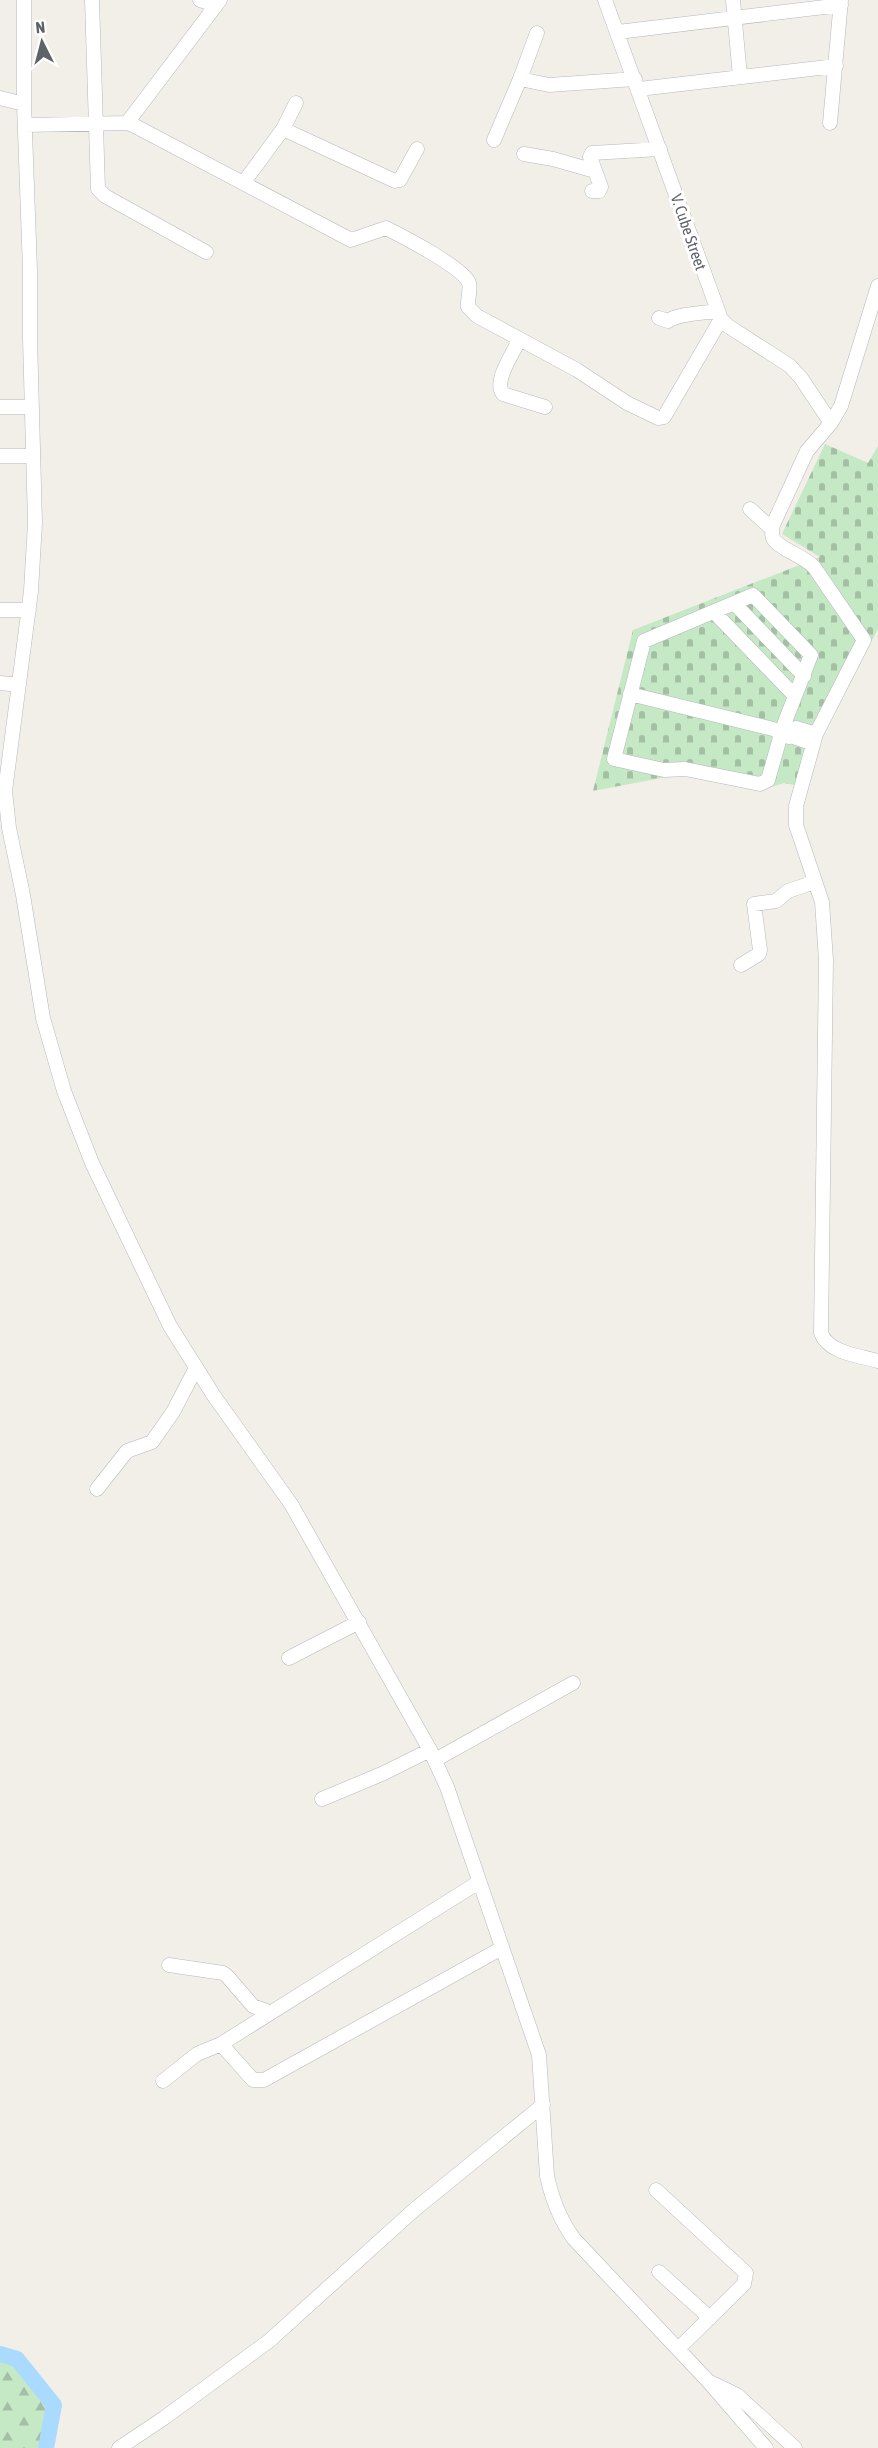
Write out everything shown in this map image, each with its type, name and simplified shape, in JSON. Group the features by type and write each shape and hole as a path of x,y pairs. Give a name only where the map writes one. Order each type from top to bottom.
{"street":[{"path":"24,0 24,104 35,523 29,610 19,684 6,732 2,791 23,895 40,1002 56,1066 77,1128 105,1193 166,1318 196,1368 291,1504 433,1755 451,1796 539,2055 547,2176 551,2194 563,2222 574,2239 708,2381 766,2448"},
{"path":"92,0 99,158 97,184 100,192 206,252"},
{"path":"127,123 218,3 200,0"},
{"name":"V. Cube Street","path":"605,0 719,315"},
{"path":"733,0 740,77"},
{"path":"618,32 841,2 830,123"},
{"path":"494,140 537,33"},
{"path":"520,79 549,85 637,84 740,77 836,66"},
{"path":"0,98 24,104"},
{"path":"244,182 283,129 296,103"},
{"path":"25,125 127,123 146,130 351,240 386,228 427,250 450,265 469,282 468,307 477,316 577,370 627,403 661,418 664,417 676,397 719,315"},
{"path":"283,129 395,181 400,180 417,149"},
{"path":"592,192 599,191 601,187 590,158 592,153 660,149"},
{"path":"524,154 553,159 595,171"},
{"path":"878,286 848,388 831,423 807,451 772,529 774,541 807,560 814,567 864,640 815,739 796,806 796,825 822,902 826,960 821,1333 823,1340 832,1347 878,1361"},
{"path":"659,318 668,321 674,316 719,315"},
{"path":"719,315 728,326 790,366 801,378 831,423"},
{"path":"519,340 499,383 500,391 503,394 545,407"},
{"path":"0,407 31,406"},
{"path":"0,456 33,456"},
{"path":"750,509 772,529"},
{"path":"755,596 811,655 795,696 787,732 768,780 760,784 685,769 664,770 616,760 614,757 645,641 735,604 755,596"},
{"path":"735,604 804,676"},
{"path":"0,610 29,610"},
{"path":"714,612 795,696"},
{"path":"0,683 19,684"},
{"path":"630,694 815,739"},
{"path":"741,965 759,954 760,950 754,904 777,901 788,891 815,882"},
{"path":"97,1489 127,1451 152,1442 173,1412 196,1368"},
{"path":"289,1658 359,1622"},
{"path":"322,1799 433,1755 573,1683"},
{"path":"163,2081 197,2054 221,2043 479,1882"},
{"path":"221,2043 253,2080 264,2080 502,1948"},
{"path":"169,1965 223,1973 253,2006 269,2012"},
{"path":"118,2448 164,2418 269,2341 414,2210 543,2105"},
{"path":"656,2190 746,2273 744,2284 678,2349"},
{"path":"659,2272 710,2319"},
{"path":"708,2381 723,2386 737,2395 795,2448"}],"green space":[{"path":"825,444 868,463 878,446 878,629 825,728 811,771 800,766 795,785 784,783 759,791 687,773 593,791 633,630 820,557 782,534"},
{"path":"0,2354 17,2359 50,2401 43,2448 0,2448"}],"waterway":[{"path":"0,2354 17,2359 54,2405 46,2448"}]}
